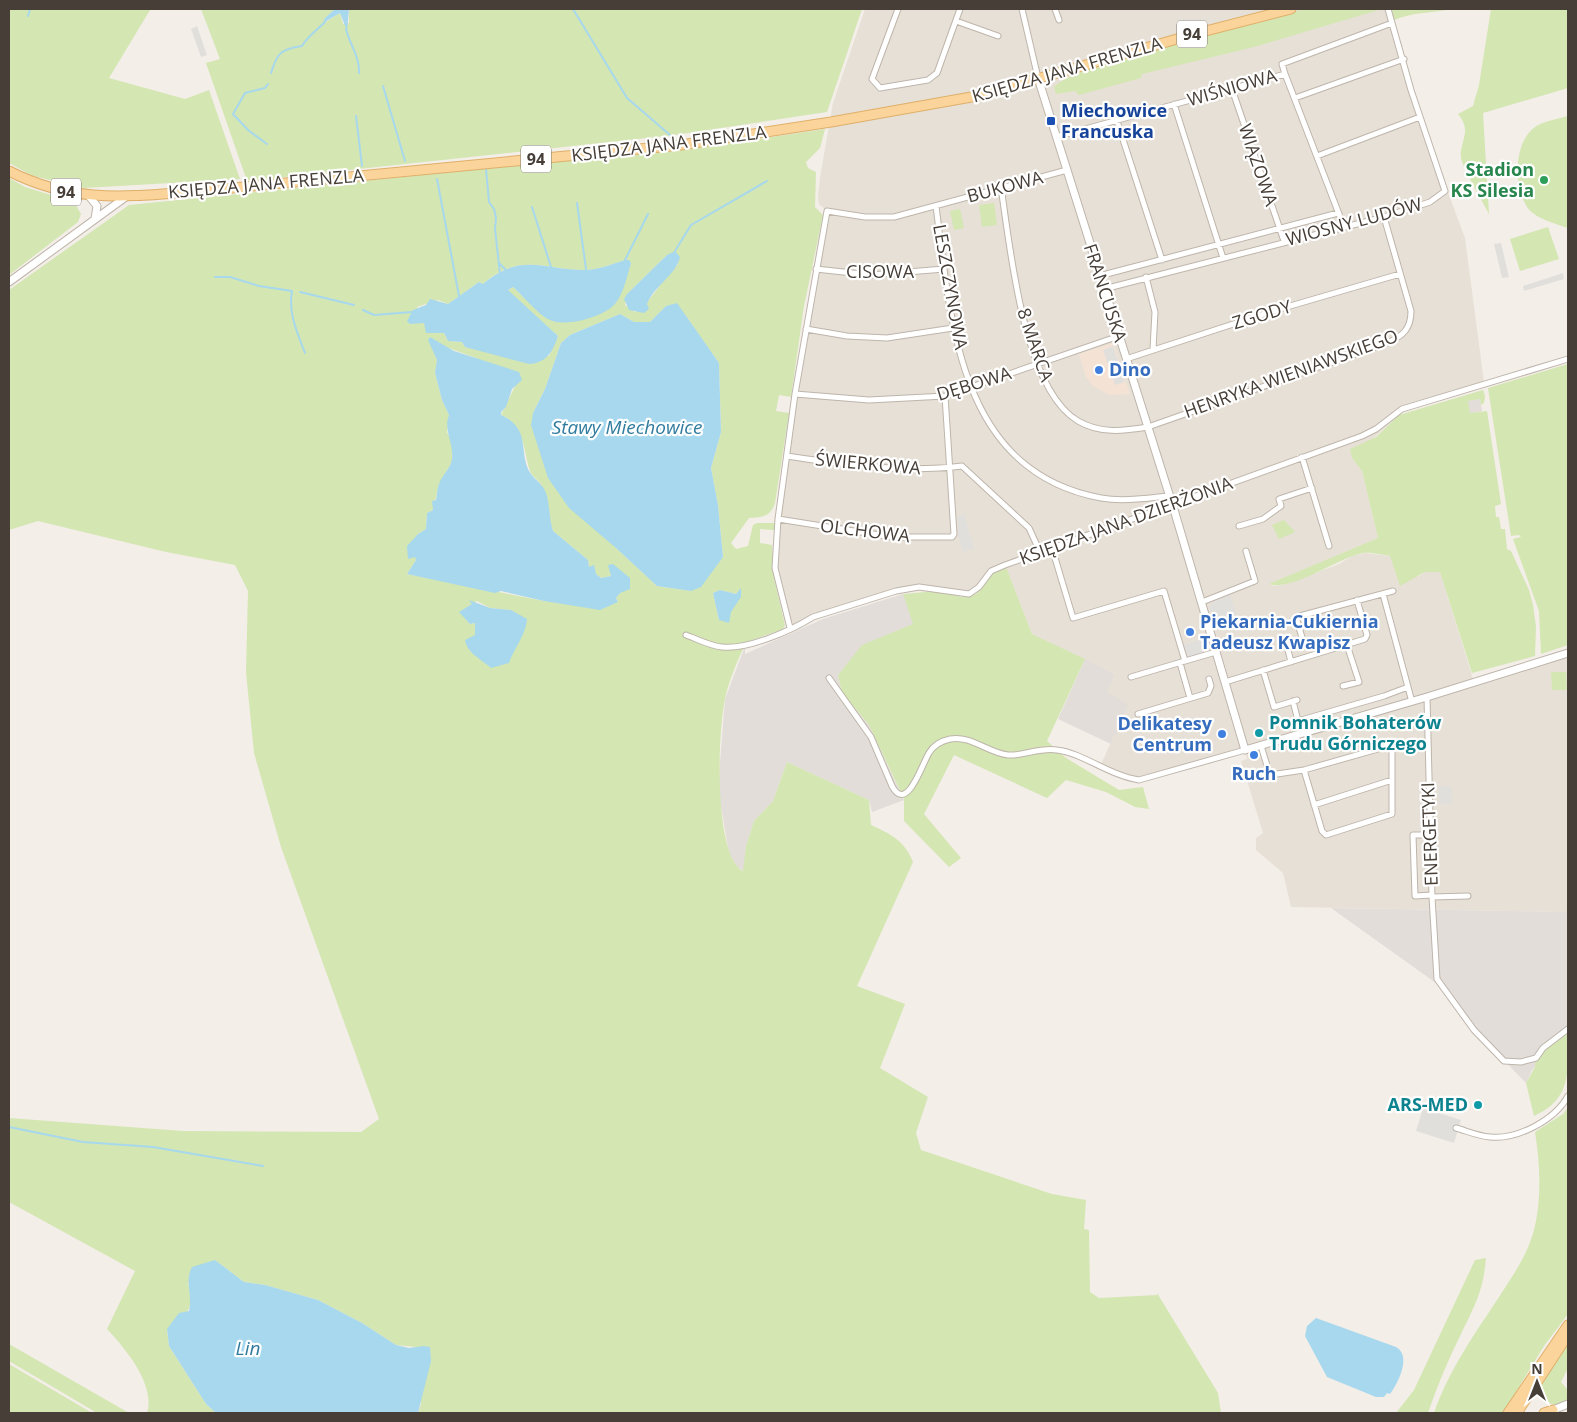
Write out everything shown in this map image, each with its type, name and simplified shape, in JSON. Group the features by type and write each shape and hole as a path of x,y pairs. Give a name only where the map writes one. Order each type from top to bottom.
{"main road":[{"name":"KSIĘDZA JANA FRENZLA","path":"9,171 44,187 89,196 127,196 209,190 690,144 951,102 1291,9"},
{"path":"1508,1413 1568,1325"},
{"path":"1517,1413 1568,1335"},
{"path":"1544,1413 1553,1410"}],"street":[{"path":"898,9 872,79 880,88 928,80 937,73 960,9"},
{"path":"1022,9 1038,78"},
{"path":"1055,9 1059,20"},
{"name":"WIOSNY LUDÓW","path":"1104,290 1146,277 1284,241 1384,217 1430,202 1446,191 1420,117 1388,9"},
{"path":"956,20 998,36"},
{"name":"WIŚNIOWA","path":"1056,137 1285,74 1282,64 1392,23"},
{"path":"1295,98 1404,59"},
{"path":"1285,74 1344,227"},
{"name":"FRANCUSKA","path":"1038,78 1171,500 1245,750"},
{"name":"WIĄZOWA","path":"1232,89 1284,241"},
{"path":"1174,104 1224,258"},
{"path":"1317,156 1420,117"},
{"path":"1117,121 1162,260"},
{"name":"BUKOWA","path":"816,269 827,211 880,218 894,217 1067,170"},
{"name":"8 MARCA","path":"1001,187 1018,296 1037,363 1054,398 1078,421 1106,430 1120,431 1148,427"},
{"path":"89,196 97,206 95,219"},
{"path":"9,282 127,196"},
{"name":"LESZCZYNOWA","path":"936,206 953,328 971,389 991,429 1024,464 1045,479 1067,489 1103,499 1171,500"},
{"name":"WIOSNY LUDÓW","path":"1099,276 1338,213"},
{"name":"HENRYKA WIENIAWSKIEGO","path":"1148,427 1396,339 1407,330 1411,319 1411,311 1384,217"},
{"path":"790,628 775,568 778,519 795,394 816,269"},
{"name":"CISOWA","path":"816,269 871,275 944,269"},
{"name":"ZGODY","path":"1126,359 1153,349 1400,274"},
{"path":"1146,277 1155,312 1153,349"},
{"path":"806,330 846,336 887,338 953,328"},
{"name":"DĘBOWA","path":"795,394 869,400 945,396 971,389 1037,363 1119,336"},
{"name":"KSIĘDZA JANA DZIERŻONIA","path":"686,634 720,647 745,646 813,617 912,588 938,588 957,594 969,594 980,588 991,571 1171,500 1302,457 1376,430 1402,409 1568,359"},
{"path":"945,396 949,468"},
{"name":"ŚWIERKOWA","path":"787,456 880,468 965,468 990,495 1029,528 1040,552"},
{"path":"1302,457 1329,546"},
{"name":"OLCHOWA","path":"778,519 892,537 952,537 954,534 949,468"},
{"path":"1239,526 1263,519 1281,506 1279,499 1312,488"},
{"path":"1052,548 1073,618 1164,591 1183,662 1190,698"},
{"path":"1202,602 1255,581 1246,551"},
{"path":"1291,662 1286,646 1303,641 1296,617 1393,591"},
{"path":"1383,594 1412,702"},
{"path":"1225,682 1365,639 1367,635 1357,600"},
{"path":"1343,686 1359,682 1347,645"},
{"path":"1131,677 1216,652"},
{"path":"829,678 871,738 895,792 901,794 907,793 913,787 934,746 949,739 966,740 1008,755 1043,749 1062,751 1122,777 1139,780 1427,698 1568,654"},
{"path":"1263,670 1274,707 1295,701 1298,721 1384,696 1408,687"},
{"path":"1138,714 1208,692 1211,686 1209,679"},
{"name":"ENERGETYKI","path":"1427,698 1432,896 1437,979 1474,1030 1504,1061 1521,1062 1536,1058 1550,1043 1568,1030"},
{"path":"1261,746 1270,775 1304,770 1392,745 1392,814 1326,835 1322,831 1304,770"},
{"path":"1314,804 1392,780"},
{"path":"1430,835 1414,835 1415,896 1468,896"},
{"path":"1456,1128 1488,1137 1511,1134 1536,1126 1557,1112 1568,1096"},
{"path":"1553,1410 1568,1404"}],"shaded area":[{"path":"865,9 1388,9 1420,117 1465,238 1484,382 1400,407 1399,415 1352,458 1362,471 1378,538 1270,584 1274,586 1289,583 1339,564 1352,556 1365,553 1390,556 1418,577 1425,572 1440,572 1474,682 1568,653 1568,912 1291,907 1283,873 1256,850 1256,838 1263,833 1241,761 1247,759 1245,750 1139,780 1100,767 1114,735 1106,692 1115,674 1032,634 1005,565 991,571 969,594 919,587 813,617 790,628 775,568 795,394 827,211 819,204 820,177 833,103"},
{"path":"197,26 207,55 201,57 191,29"},
{"path":"1501,243 1509,277 1502,278 1494,244"},
{"path":"1563,273 1564,279 1524,291 1523,286"},
{"path":"1113,343 1130,394 1110,395 1093,386 1086,377 1079,354"},
{"path":"1113,346 1125,382 1115,385 1103,350"},
{"path":"1480,399 1482,411 1470,414 1467,401"},
{"path":"964,514 974,548 963,552 958,533 958,516"},
{"path":"903,594 914,624 863,645 838,675 842,693 869,725 904,800 872,812 869,800 787,762 773,801 754,821 746,846 744,871 737,867 729,853 718,789 725,699 745,646 745,654 823,619"},
{"path":"1230,594 1238,620 1215,627 1209,607 1215,600"},
{"path":"1202,639 1207,654 1191,657 1186,654 1183,645"},
{"path":"1085,659 1115,674 1107,692 1128,704 1117,735 1114,735 1111,744 1058,719"},
{"path":"1438,786 1451,786 1452,804 1439,804"},
{"path":"1331,908 1568,912 1568,1029 1532,1070 1526,1083 1474,1030 1443,988"},
{"path":"1423,1108 1461,1120 1454,1143 1416,1131"}],"green space":[{"path":"9,9 155,9 150,10 109,78 185,99 209,90 240,179 84,188 33,176 9,163"},
{"path":"201,9 335,9 325,18 324,23 340,13 343,24 349,23 349,9 862,9 827,112 675,135 247,181 206,63 220,59"},
{"path":"1305,9 1382,9 1254,47 1142,74 1141,78 1079,95 1075,91 1056,94 1054,87 1079,72 1216,32"},
{"path":"1391,9 1453,9 1415,14 1394,20"},
{"path":"1491,9 1568,9 1568,88 1483,113 1489,214 1461,158 1465,126 1458,114 1473,106 1479,85"},
{"name":"Stadion KS Silesia","path":"1568,116 1568,228 1530,211 1520,188 1518,165 1523,143 1535,127"},
{"path":"825,129 820,148 806,162 808,168 816,172 815,207 823,215 804,306 791,397 779,395 776,411 789,413 775,503 768,514 749,518 731,543 736,549 748,546 753,525 757,523 775,523 774,530 760,529 760,543 772,545 774,578 785,625 783,629 747,642 734,670 725,699 721,737 720,791 722,818 733,860 743,871 746,846 754,821 773,801 787,762 869,800 871,825 901,843 913,862 857,986 905,1004 880,1068 928,1097 916,1133 921,1150 1052,1194 1086,1200 1084,1229 1089,1230 1090,1292 1099,1298 1157,1295 1157,1293 1218,1393 1221,1413 418,1413 421,1404 416,1347 396,1345 362,1323 318,1300 265,1285 244,1282 215,1260 188,1283 191,1300 188,1310 185,1315 167,1330 169,1346 206,1404 216,1413 147,1413 149,1402 143,1379 130,1357 107,1329 135,1271 9,1202 9,1118 183,1131 361,1132 379,1119 281,847 254,753 246,672 248,591 235,565 166,552 38,521 9,530 9,290 129,205 726,144","holes":["667,255 678,264 647,302 635,312 625,305 627,294","625,260 631,263 614,305 546,318 513,287 507,291 558,336 549,356 489,352 465,347 462,342 448,341 444,333 426,327 417,307 438,300 448,304 479,282 483,284 498,273 512,267 538,265 579,270 595,269","677,304 719,363 721,432 711,468 718,505 723,557 691,591 657,586 616,548 533,413 545,389 561,343 570,335 620,314 634,322 650,322 666,306","439,342 443,346 476,358 516,384 501,415 509,419 519,432 530,471 541,484 544,491 553,531 588,560 589,567 594,566 596,574 601,578 611,576 609,571 620,593 616,598 618,602 544,601 407,574 416,560 418,534 426,529 427,513 433,510 439,484 452,462 453,444 447,432 449,415 442,400 435,373 437,360 434,349 431,346","741,589 734,607 719,620 713,593 720,590 736,594","477,601 490,608 511,610 522,637 516,644 508,663 480,658 470,651 475,635 475,623 470,624 460,612"]},
{"path":"9,178 25,187 74,202 81,214 78,222 9,275"},
{"path":"994,203 997,225 982,227 979,205"},
{"path":"960,209 964,228 954,230 950,211"},
{"path":"1548,227 1559,259 1520,271 1510,239"},
{"path":"1568,364 1568,645 1541,654 1539,611 1513,539 1521,537 1519,535 1511,536 1488,388"},
{"path":"1483,390 1485,396 1484,403 1481,405 1480,399 1468,401 1470,413 1487,411 1501,504 1495,506 1496,517 1499,517 1501,529 1505,529 1507,549 1511,551 1529,590 1536,627 1535,656 1472,673 1440,572 1425,572 1400,586 1390,556 1363,553 1290,583 1269,584 1378,538 1362,471 1352,458 1350,449 1376,437 1399,415"},
{"path":"1284,520 1295,532 1279,539 1272,525"},
{"path":"1006,567 1032,634 1085,659 1047,741 1066,758 1119,790 1143,787 1149,809 1135,807 1106,792 1066,780 1047,798 954,755 924,814 961,858 949,867 904,821 904,799 869,725 842,693 838,675 862,645 913,624 903,594 936,591 962,597 976,594 992,574"},
{"path":"1551,672 1566,672 1567,690 1552,690"},
{"path":"1568,1029 1568,1068 1562,1091 1547,1109 1534,1116 1526,1083 1535,1067 1536,1058 1543,1048"},
{"path":"1568,1107 1568,1314 1544,1346 1503,1413 1434,1413 1455,1367 1514,1273 1531,1239 1537,1218 1539,1194 1539,1168 1535,1132 1563,1114"},
{"path":"1486,1258 1478,1298 1447,1363 1428,1413 1396,1413 1414,1390 1475,1260"},
{"path":"9,1344 129,1413 97,1413 9,1361"},
{"path":"1568,1344 1568,1368 1561,1382 1568,1390 1568,1400 1554,1405 1542,1397 1537,1390"},
{"path":"9,1364 92,1413 9,1413"}],"water":[{"path":"335,9 349,9 347,31 340,13 323,23 325,18"},
{"path":"675,251 680,257 678,263 650,298 647,304 649,309 644,313 629,310 624,299 627,294 667,255"},
{"path":"629,260 631,263 619,297 613,306 591,318 572,322 555,322 544,317 513,287 508,290 558,336 554,347 545,359 535,363 529,364 465,347 462,342 448,341 444,333 426,333 424,323 410,324 407,321 413,310 426,305 430,299 448,304 479,282 483,284 498,273 512,267 538,265 579,270 595,269"},
{"name":"Stawy Miechowice","path":"677,303 719,363 721,432 711,468 718,505 723,557 701,587 691,591 657,586 569,508 548,478 531,425 533,413 545,389 561,343 570,335 620,314 634,322 650,322 666,306"},
{"name":"Stawy Miechowice","path":"430,337 454,351 519,372 522,380 512,389 501,415 517,427 521,435 527,466 546,493 553,531 588,560 589,567 594,565 596,574 601,578 611,576 608,565 613,564 630,578 630,589 620,593 616,598 618,602 600,610 544,601 501,591 495,593 407,574 416,560 415,557 408,559 407,546 418,534 426,529 427,513 433,510 432,501 436,500 439,484 452,459 452,447 447,426 449,415 442,400 435,373 437,360 428,340"},
{"path":"741,588 741,597 731,612 729,623 719,620 713,593 720,590 736,594"},
{"path":"469,600 490,608 511,610 527,619 522,636 509,663 491,668 468,649 465,640 475,635 475,623 470,624 459,612 472,604"},
{"name":"Lin","path":"215,1260 244,1282 265,1285 318,1300 362,1323 396,1345 409,1348 430,1347 431,1361 418,1413 216,1413 206,1404 169,1346 167,1329 179,1313 189,1311 189,1278 192,1267"},
{"path":"1316,1318 1396,1347 1401,1351 1403,1357 1402,1370 1390,1394 1387,1393 1384,1397 1376,1397 1327,1377 1305,1336 1307,1326"}],"waterway":[{"path":"28,16 30,9"},
{"path":"573,9 627,98 670,135"},
{"path":"271,73 275,61 281,53 302,46 325,22"},
{"path":"346,29 359,67 359,73"},
{"path":"267,144 248,130 233,114 245,93 265,88 268,84"},
{"path":"383,86 405,161"},
{"path":"356,116 362,166"},
{"path":"486,169 489,202 494,209 496,218 495,229 500,274"},
{"path":"437,179 459,296"},
{"path":"675,251 691,225 767,181"},
{"path":"577,203 586,269"},
{"path":"532,207 551,267"},
{"path":"625,260 648,214"},
{"path":"499,263 506,270"},
{"path":"215,277 230,277 259,286 292,291 292,315 305,353"},
{"path":"300,292 354,305"},
{"path":"363,310 374,315 412,312"},
{"path":"9,1127 83,1142 153,1147 263,1166"}],"place":[{"name":"Miechowice Francuska","path":"1051,121"},
{"name":"Stadion KS Silesia","path":"1544,180"},
{"name":"Dino","path":"1099,370"},
{"name":"Piekarnia-Cukiernia Tadeusz Kwapisz","path":"1190,632"},
{"name":"Pomnik Bohaterów Trudu Górniczego","path":"1259,733"},
{"name":"Delikatesy Centrum","path":"1222,734"},
{"name":"Ruch","path":"1254,755"},
{"name":"ARS-MED","path":"1478,1105"}]}
